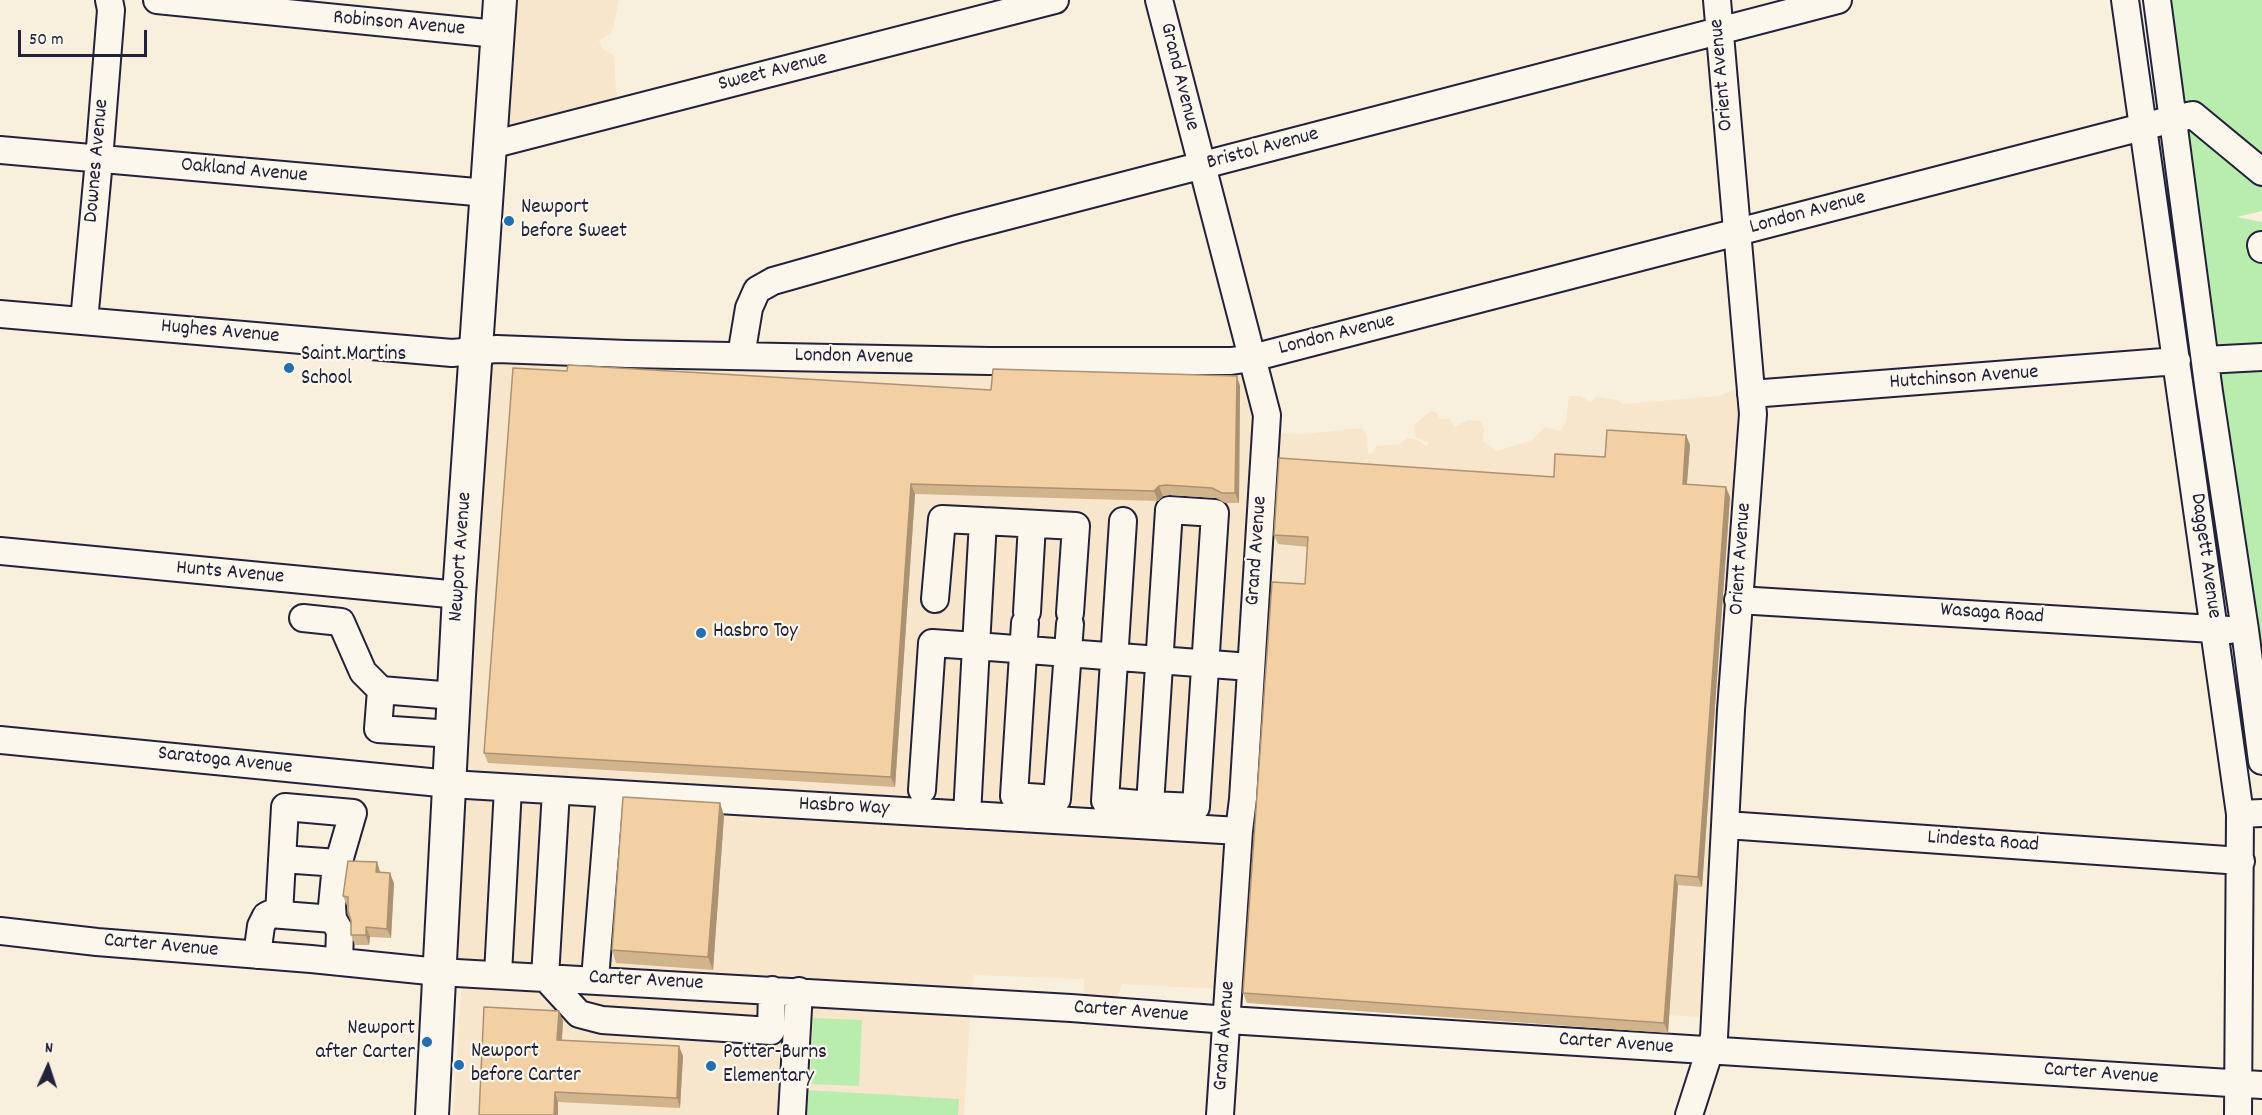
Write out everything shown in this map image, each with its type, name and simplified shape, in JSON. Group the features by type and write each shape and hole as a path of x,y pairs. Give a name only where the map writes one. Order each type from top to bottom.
{"main road":[{"name":"Newport Avenue","path":"432,1115 459,595 500,0"}],"street":[{"name":"Downes Avenue","path":"84,321 111,10 109,0"},
{"name":"Robinson Avenue","path":"158,0 299,8 497,34"},
{"name":"Sweet Avenue","path":"491,145 1054,0"},
{"name":"Grand Avenue","path":"1159,0 1267,415 1220,1115"},
{"name":"Orient Avenue","path":"1689,1115 1714,1037 1738,600 1753,414 1717,0"},
{"name":"Bristol Avenue","path":"741,356 749,308 758,290 773,281 957,229 1838,0"},
{"name":"Daggett Avenue","path":"2125,0 2214,629 2251,813 2241,861 2250,1084 2238,1115"},
{"name":"Daggett Avenue","path":"2157,0 2262,761"},
{"path":"2173,118 2193,115 2262,172"},
{"name":"London Avenue","path":"477,351 497,349 988,361 1231,361 1252,358 2173,118"},
{"name":"Oakland Avenue","path":"0,150 487,193"},
{"name":"Hughes Avenue","path":"0,314 452,353 477,351"},
{"path":"2205,360 2262,357"},
{"name":"Hutchinson Avenue","path":"1751,394 2177,361"},
{"path":"1123,521 1105,801 1150,805 1196,807 1215,513 1169,510 1150,805"},
{"path":"935,600 942,519 1076,526 1057,799 1014,796 1032,524"},
{"path":"967,815 983,521"},
{"name":"Hunts Avenue","path":"0,551 459,595"},
{"name":"Wasaga Road","path":"1738,600 2245,630"},
{"path":"303,618 341,622 363,672 381,690 454,696"},
{"path":"922,790 932,643 1250,667"},
{"path":"381,690 378,729 452,734"},
{"name":"Saratoga Avenue","path":"0,740 450,784"},
{"path":"279,914 288,768"},
{"path":"339,962 340,932 333,919 333,891 338,863 353,813 376,777"},
{"name":"Hasbro Way","path":"450,784 1239,831"},
{"path":"498,974 508,788"},
{"path":"556,790 545,977 579,1014 602,1020 771,1030 772,990"},
{"path":"595,980 610,794"},
{"path":"285,807 353,813"},
{"name":"Lindesta Road","path":"1726,825 2241,861"},
{"path":"282,860 338,863"},
{"path":"257,955 263,920 270,914 333,919"},
{"name":"Carter Avenue","path":"0,931 97,942 439,972 798,991 2250,1084"},
{"path":"792,1115 798,991"}],"shaded area":[{"path":"501,0 619,0 612,33 599,40 602,48 614,56 618,120 533,143 493,123"},
{"path":"476,361 1251,362 1267,433 1305,434 1362,428 1367,436 1368,454 1372,453 1376,446 1400,444 1408,438 1420,441 1427,447 1428,442 1416,438 1414,425 1431,411 1437,413 1439,419 1450,419 1454,427 1468,420 1481,421 1484,429 1483,441 1497,451 1532,440 1545,427 1559,431 1566,422 1569,396 1581,396 1590,402 1597,397 1617,400 1623,404 1719,396 1733,390 1756,388 1737,792 1739,836 1718,1015 1714,1018 1398,998 1122,984 1110,1017 1084,1012 1084,979 974,975 969,1007 438,960"},
{"name":"Potter-Burns Elementary","path":"461,988 970,1017 964,1115 453,1115"}],"green space":[{"path":"2157,0 2262,0 2262,211 2237,217 2262,222 2262,669"},
{"path":"813,1018 862,1020 859,1086 810,1084"},
{"path":"806,1090 959,1099 958,1115 804,1115"}],"building":[{"name":"Hasbro Toy","path":"568,365 991,390 993,369 1237,376 1235,493 1222,493 1212,488 1166,485 1159,486 1154,491 911,484 891,777 484,753 513,368 567,371"},
{"path":"1607,430 1686,435 1683,484 1726,487 1698,877 1675,875 1664,1023 1243,993 1272,582 1305,584 1308,537 1274,535 1279,458 1554,477 1555,454 1605,457"},
{"path":"623,797 720,803 708,957 612,950"},
{"path":"348,861 377,862 376,872 390,873 387,929 366,927 366,935 351,935 348,897 343,896"},
{"name":"Potter-Burns Elementary","path":"484,1007 559,1011 557,1040 679,1046 677,1098 555,1092 554,1115 479,1115"}],"place":[{"name":"Newport before Sweet","path":"509,221"},
{"name":"Saint Martins School","path":"289,368"},
{"name":"Hasbro Toy","path":"701,633"},
{"name":"Newport after Carter","path":"427,1042"},
{"name":"Newport before Carter","path":"459,1065"},
{"name":"Potter-Burns Elementary","path":"711,1066"}]}
